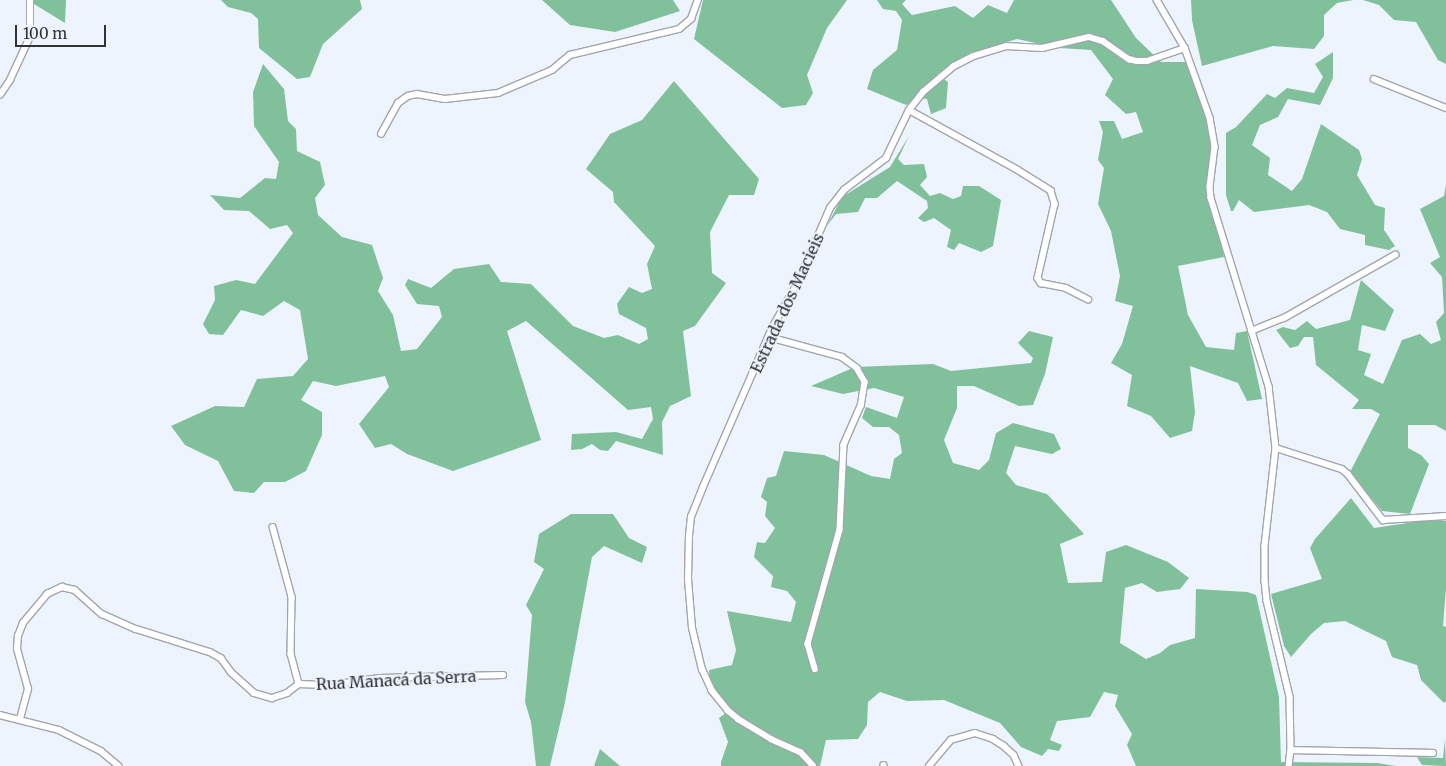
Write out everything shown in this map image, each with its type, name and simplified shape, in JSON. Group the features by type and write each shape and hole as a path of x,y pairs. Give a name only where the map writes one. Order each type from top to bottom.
{"street":[{"path":"0,95 10,80 30,37 30,0"},
{"path":"381,134 398,103 408,96 417,94 445,99 498,93 552,70 570,55 679,28 691,19 698,0"},
{"path":"1157,0 1185,48 1207,111 1215,143 1210,187 1211,198 1269,386 1276,448 1265,552 1265,581 1267,601 1289,692 1291,750 1289,766"},
{"name":"Estrada dos Macieis","path":"813,766 801,753 750,728 721,703 702,670 692,628 688,579 691,517 769,337 830,208 844,190 886,158 909,110 923,92 954,66 974,56 1006,46 1042,48 1093,38 1103,41 1129,59 1137,61 1146,61 1185,48"},
{"path":"1374,80 1446,108"},
{"path":"909,110 1033,179 1054,196 1055,204 1038,278 1041,283 1066,288 1088,299"},
{"path":"1251,331 1284,318 1396,255"},
{"path":"769,337 842,357 858,368 865,382 861,406 844,445 840,530 808,644 816,669"},
{"path":"1276,448 1342,469 1348,474 1382,520 1446,516"},
{"path":"273,527 292,597 291,654 299,684"},
{"name":"Rua Manacá da Serra","path":"20,719 28,689 17,649 18,636 23,623 46,594 62,586 75,590 102,614 136,629 217,656 243,685 254,693 272,698 287,693 299,684 331,685 380,678 504,674"},
{"path":"0,715 59,730 101,751 119,766"},
{"path":"929,766 951,740 975,733 994,739 1004,746 1014,755 1020,766"},
{"path":"1291,750 1434,753"}],"green space":[{"path":"34,0 66,0 65,23 34,4"},
{"path":"221,0 360,0 362,9 323,44 310,77 297,79 259,48 258,19 251,13 228,7"},
{"path":"542,0 673,0 680,11 615,32 570,25"},
{"path":"703,0 847,0 827,28 807,75 813,93 806,105 782,108 694,39"},
{"path":"877,0 906,0 902,4 912,15 955,6 973,18 988,5 1007,13 1014,0 1111,0 1136,38 1161,62 1186,62 1201,97 1215,145 1208,189 1224,257 1178,266 1188,315 1206,347 1234,350 1236,333 1247,331 1262,399 1247,401 1238,383 1190,366 1195,412 1192,431 1170,438 1151,416 1127,406 1132,375 1111,363 1122,344 1133,306 1115,301 1120,276 1111,231 1098,204 1104,168 1098,160 1103,132 1099,121 1114,121 1122,139 1143,132 1136,112 1126,114 1105,95 1113,79 1091,50 1059,48 1017,39 970,53 937,74 948,82 946,108 931,114 927,99 919,98 906,105 867,89 873,70 897,50 902,20 896,11 883,9"},
{"path":"1191,0 1353,0 1337,3 1324,15 1324,36 1314,49 1273,46 1202,66 1192,20"},
{"path":"1363,0 1446,0 1446,64 1438,60 1416,22 1394,20 1379,5"},
{"path":"1333,52 1333,78 1320,105 1288,99 1278,117 1260,125 1252,145 1270,158 1268,175 1292,191 1302,179 1321,124 1359,150 1362,159 1357,175 1375,205 1385,208 1384,230 1395,246 1389,250 1365,245 1365,235 1340,229 1327,212 1309,205 1254,212 1239,200 1233,211 1231,211 1226,195 1226,133 1236,127 1267,94 1275,98 1287,88 1314,93 1323,77 1315,64"},
{"path":"263,64 284,89 288,121 296,129 297,151 320,162 325,185 315,198 318,215 342,237 372,245 383,278 378,291 393,315 401,351 417,349 442,317 439,306 417,304 405,285 408,279 431,288 454,269 489,264 501,282 531,284 573,326 604,338 618,335 639,344 648,339 646,328 619,314 617,304 629,287 642,293 652,289 647,264 655,246 614,202 613,192 586,169 610,134 642,120 674,81 759,179 754,195 729,195 710,232 712,273 726,283 695,326 683,331 691,396 670,406 662,422 663,455 616,441 608,451 600,450 592,444 582,449 571,450 572,434 616,432 642,439 653,419 651,407 628,410 526,321 507,331 541,440 453,471 407,454 391,444 375,448 359,424 389,387 385,376 336,386 313,381 301,400 322,412 322,435 306,471 285,482 264,482 254,493 234,491 218,461 185,445 171,426 215,406 244,407 257,379 293,376 308,359 300,310 284,301 263,316 241,310 223,335 209,334 203,324 215,300 214,286 236,280 255,284 293,233 287,225 270,229 249,211 224,210 210,195 240,198 265,178 276,179 279,162 254,126 253,92"},
{"path":"909,136 898,159 904,165 924,164 927,177 920,185 930,196 940,193 953,199 961,196 963,186 979,186 1001,200 993,246 981,252 959,243 954,250 947,247 951,230 934,218 924,222 918,218 928,208 927,201 897,181 877,198 865,198 858,212 836,214 827,226 842,197 890,167"},
{"path":"1446,185 1446,431 1435,425 1408,425 1408,448 1421,455 1429,464 1410,514 1382,511 1350,472 1380,414 1371,409 1352,409 1359,400 1316,365 1313,337 1304,337 1298,346 1290,348 1276,330 1283,327 1295,330 1307,321 1316,329 1350,320 1361,280 1394,310 1385,331 1362,325 1358,350 1371,354 1364,375 1383,384 1402,340 1420,334 1431,344 1441,340 1436,322 1444,313 1442,277 1430,263 1440,257 1420,209 1444,196"},
{"path":"1029,331 1053,337 1045,374 1033,405 1019,406 974,386 957,386 957,408 944,440 953,463 979,470 989,460 996,433 1013,423 1054,434 1061,449 1052,454 1015,446 1006,473 1016,485 1047,494 1084,534 1060,544 1068,583 1102,582 1106,552 1126,545 1168,562 1189,578 1180,589 1157,592 1142,583 1125,588 1120,643 1146,659 1160,653 1170,645 1195,638 1196,589 1247,592 1256,595 1279,697 1281,762 1377,763 1396,766 1136,766 1127,745 1132,734 1115,706 1118,695 1104,692 1090,717 1057,721 1050,740 1062,745 1059,751 1048,749 1042,756 1021,747 1000,723 944,700 907,701 880,692 868,702 867,725 858,739 826,740 820,766 721,766 728,742 719,718 727,712 710,686 709,670 732,665 736,650 727,611 791,622 796,602 787,591 771,587 773,576 754,557 757,542 765,543 775,528 765,516 767,502 761,497 767,478 776,476 784,451 824,455 871,476 890,479 894,459 902,453 899,435 889,427 873,427 862,418 866,407 897,418 904,397 874,388 843,394 811,386 855,367 933,364 951,371 1031,363 1033,358 1018,343"},
{"path":"1351,498 1374,528 1428,520 1446,521 1446,588 1443,626 1446,627 1446,701 1444,703 1421,680 1417,665 1392,657 1386,641 1345,621 1324,623 1311,634 1291,657 1284,646 1271,594 1322,579 1310,548 1315,539"},
{"path":"571,514 613,514 629,538 647,547 642,563 604,546 592,557 564,707 550,766 536,766 531,722 525,702 532,615 526,605 544,569 534,562 539,534"},
{"path":"1445,739 1446,766 1422,765 1417,757 1443,758"},
{"path":"600,749 620,766 594,766"}]}
